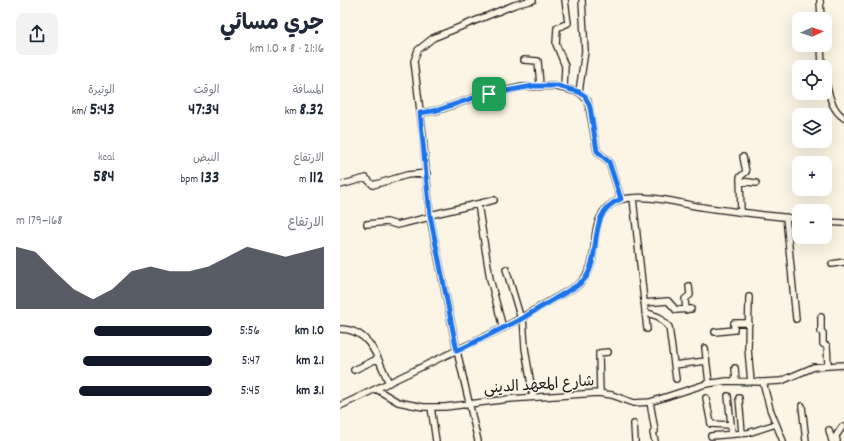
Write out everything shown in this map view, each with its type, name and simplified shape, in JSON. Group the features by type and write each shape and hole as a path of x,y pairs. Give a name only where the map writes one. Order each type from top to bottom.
{"street":[{"path":"478,441 457,351 430,216 427,173 414,73 416,55 427,42 514,5 532,0"},
{"path":"564,87 565,66 555,40 557,28 568,23 565,0"},
{"path":"579,92 585,51 582,0"},
{"path":"820,0 821,12"},
{"path":"524,60 538,61 540,86"},
{"path":"420,113 438,110 479,96 517,88 540,86 564,87 579,92 585,96 588,101 597,151 609,162 621,199"},
{"path":"831,100 837,113 844,118"},
{"path":"741,213 740,176 746,172 743,158"},
{"path":"340,185 366,178 373,185 407,175 427,173"},
{"path":"740,181 756,183"},
{"path":"633,198 647,329"},
{"path":"340,406 503,328 578,285 585,279 590,270 600,219 606,208 621,199 633,198 741,213 792,218"},
{"path":"366,224 387,222 397,225 494,200"},
{"path":"478,204 490,279 503,328"},
{"path":"786,217 796,319"},
{"path":"832,222 844,223"},
{"path":"832,264 844,262"},
{"path":"506,269 522,318 532,397"},
{"path":"644,303 668,301 674,310 688,310 685,299 690,295 690,286"},
{"path":"749,297 748,349 751,382"},
{"path":"645,312 663,319 669,327 676,379"},
{"path":"821,317 821,332 823,333 824,344 827,346 828,365"},
{"path":"715,332 734,330 734,323 749,323"},
{"path":"340,329 352,331 366,338 389,383"},
{"path":"705,348 710,384"},
{"path":"600,393 599,353 608,352"},
{"path":"354,370 377,359"},
{"path":"674,365 706,361"},
{"name":"شارع المعهد الدينى","path":"376,389 398,402 410,406 431,407 532,397 600,393 612,395 634,403 650,402 693,387 736,380 763,382 786,379 814,367 844,365"},
{"path":"735,368 736,380"},
{"path":"763,382 769,405 783,441"},
{"path":"728,396 732,434"},
{"path":"706,398 711,424 731,425"},
{"path":"739,398 742,433"},
{"path":"650,402 655,431 653,432 655,441"},
{"path":"802,406 806,441"},
{"path":"431,407 436,441"},
{"path":"634,424 636,441"},
{"path":"711,436 742,433 776,424"},
{"path":"834,440 841,427"},
{"path":"830,430 834,440"}],"route":[{"path":"558,86 579,92 585,96 590,107 597,151 608,159 621,199 606,208 600,219 590,270 585,279 578,285 521,319 457,351 430,215 420,113 438,110 455,103 489,94 522,87 558,86"}]}
